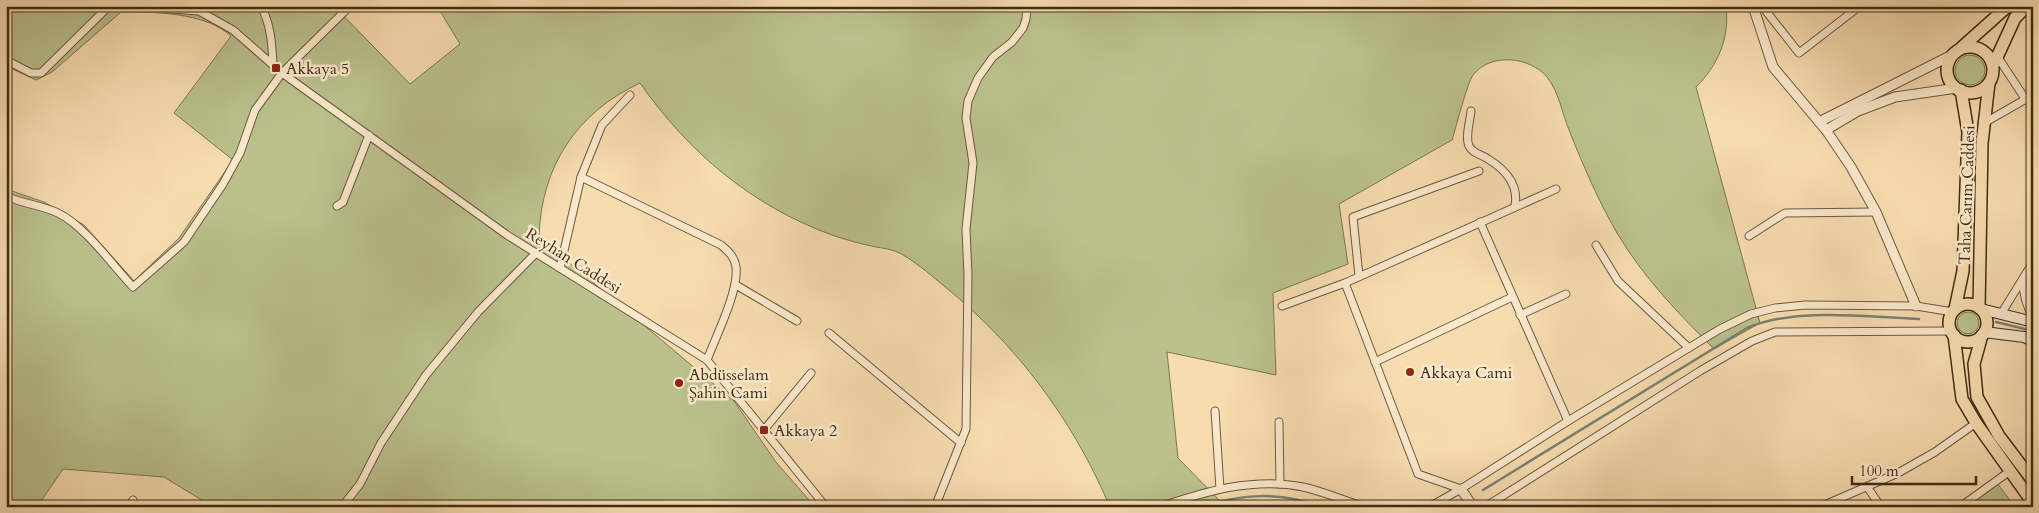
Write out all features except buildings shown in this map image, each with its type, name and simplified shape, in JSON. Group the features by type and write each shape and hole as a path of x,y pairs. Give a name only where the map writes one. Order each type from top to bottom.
{"main road":[{"path":"2008,6 1956,52 1948,64 1950,81 1959,89 1972,92 1978,91 1989,83 1992,78 1995,61 2015,18 2027,6"},
{"path":"1956,52 1970,47 1976,48 1995,61"},
{"name":"Taha Carım Caddesi","path":"1980,309 1982,143 1989,83"},
{"name":"Taha Carım Caddesi","path":"1954,310 1963,271 1968,132 1959,89"},
{"path":"2033,322 1967,304 1954,310 1949,321 1962,399 1976,423 2033,503"},
{"path":"1980,309 1986,320 1974,364 1978,398 1999,436 2033,481"},
{"path":"1952,333 1965,341 1971,341 1983,333 2024,337 2033,341"}],"street":[{"path":"6,60 30,73 41,73 110,6"},
{"name":"Reyhan Caddesi","path":"132,6 199,11 233,30 277,69 507,235 706,360 826,507"},
{"path":"261,6 268,20 277,69"},
{"path":"6,196 16,201 35,204 60,214 88,236 133,287 184,242 223,184 240,152 256,110 277,69 350,6"},
{"path":"935,507 966,429 968,276 966,229 973,163 966,118 968,101 978,78 993,57 1019,36 1026,20 1027,6"},
{"path":"1753,6 1773,67 1826,130 1852,168 1876,212 1916,306"},
{"path":"1762,6 1799,53 1860,6"},
{"path":"1819,122 1956,52"},
{"path":"1995,61 2026,100"},
{"path":"1826,130 1858,111 1895,97 1959,89"},
{"path":"560,268 581,177 602,125 630,95"},
{"path":"1984,123 2033,96"},
{"path":"1472,111 1468,138 1470,147 1476,154 1488,158 1511,179 1517,197 1515,206"},
{"path":"337,206 343,202 369,135"},
{"path":"1359,276 1354,217 1480,171"},
{"path":"581,177 721,245 734,258 736,285 706,360"},
{"path":"1282,306 1344,283 1556,189"},
{"path":"1749,236 1784,213 1876,212"},
{"path":"1480,222 1568,421"},
{"path":"1596,245 1618,281 1689,348"},
{"path":"342,507 360,484 381,443 426,376 478,312 536,253"},
{"path":"2001,314 2033,262"},
{"path":"2023,277 2023,293 2028,310 2033,316"},
{"path":"1344,283 1418,474 1461,489 1473,507"},
{"path":"736,285 797,321"},
{"path":"1520,315 1566,294"},
{"path":"1375,362 1512,296"},
{"path":"1429,507 1734,321 1775,308 1805,305 1916,306 1954,310"},
{"path":"1485,507 1700,371 1752,341 1775,332 1952,333"},
{"path":"829,333 961,443"},
{"path":"764,430 811,373"},
{"path":"1215,411 1220,489"},
{"path":"1278,422 1280,484"},
{"path":"1820,507 1868,488 1917,463 1976,423"},
{"path":"1960,507 2010,471"},
{"path":"1160,507 1220,489 1245,484 1280,484 1316,490 1366,507"},
{"path":"1868,488 1881,507"}],"green space":[{"path":"6,6 334,6 410,84 460,44 437,6 1726,6 1726,29 1721,50 1711,70 1696,87 1760,323 1714,349 1650,280 1617,233 1591,182 1557,96 1547,77 1531,65 1510,60 1500,60 1481,68 1473,75 1452,140 1339,204 1348,264 1273,293 1276,375 1167,352 1178,458 1220,501 1197,507 1110,507 1079,444 1060,414 1019,359 971,309 927,272 901,254 893,250 832,235 775,209 749,192 724,174 679,132 640,83 617,95 598,110 580,126 566,145 555,165 547,188 541,212 539,237 734,401 776,462 815,507 213,507 164,477 63,469 37,507 6,507 6,189 44,202 84,225 134,281 179,238 233,160 174,113 231,36 220,28 207,22 179,15 121,12 52,72 36,80 6,66"},
{"path":"1970,55 1981,59 1985,70 1981,81 1970,85 1959,81 1955,70 1959,59"},
{"path":"1968,312 1976,315 1979,323 1976,331 1968,334 1960,331 1957,323 1960,315"},
{"path":"1997,483 2015,507 1965,507"}],"waterway":[{"path":"1483,490 1747,328 1787,317 1809,315 1854,315 1919,319"},
{"path":"1996,322 2033,331"},
{"path":"1195,507 1230,499 1260,496 1291,498 1325,507"}],"place":[{"name":"Akkaya 5","path":"276,68"},
{"name":"Akkaya Cami","path":"1410,372"},
{"name":"Abdüsselam Şahin Cami","path":"679,383"},
{"name":"Akkaya 2","path":"764,430"}]}
